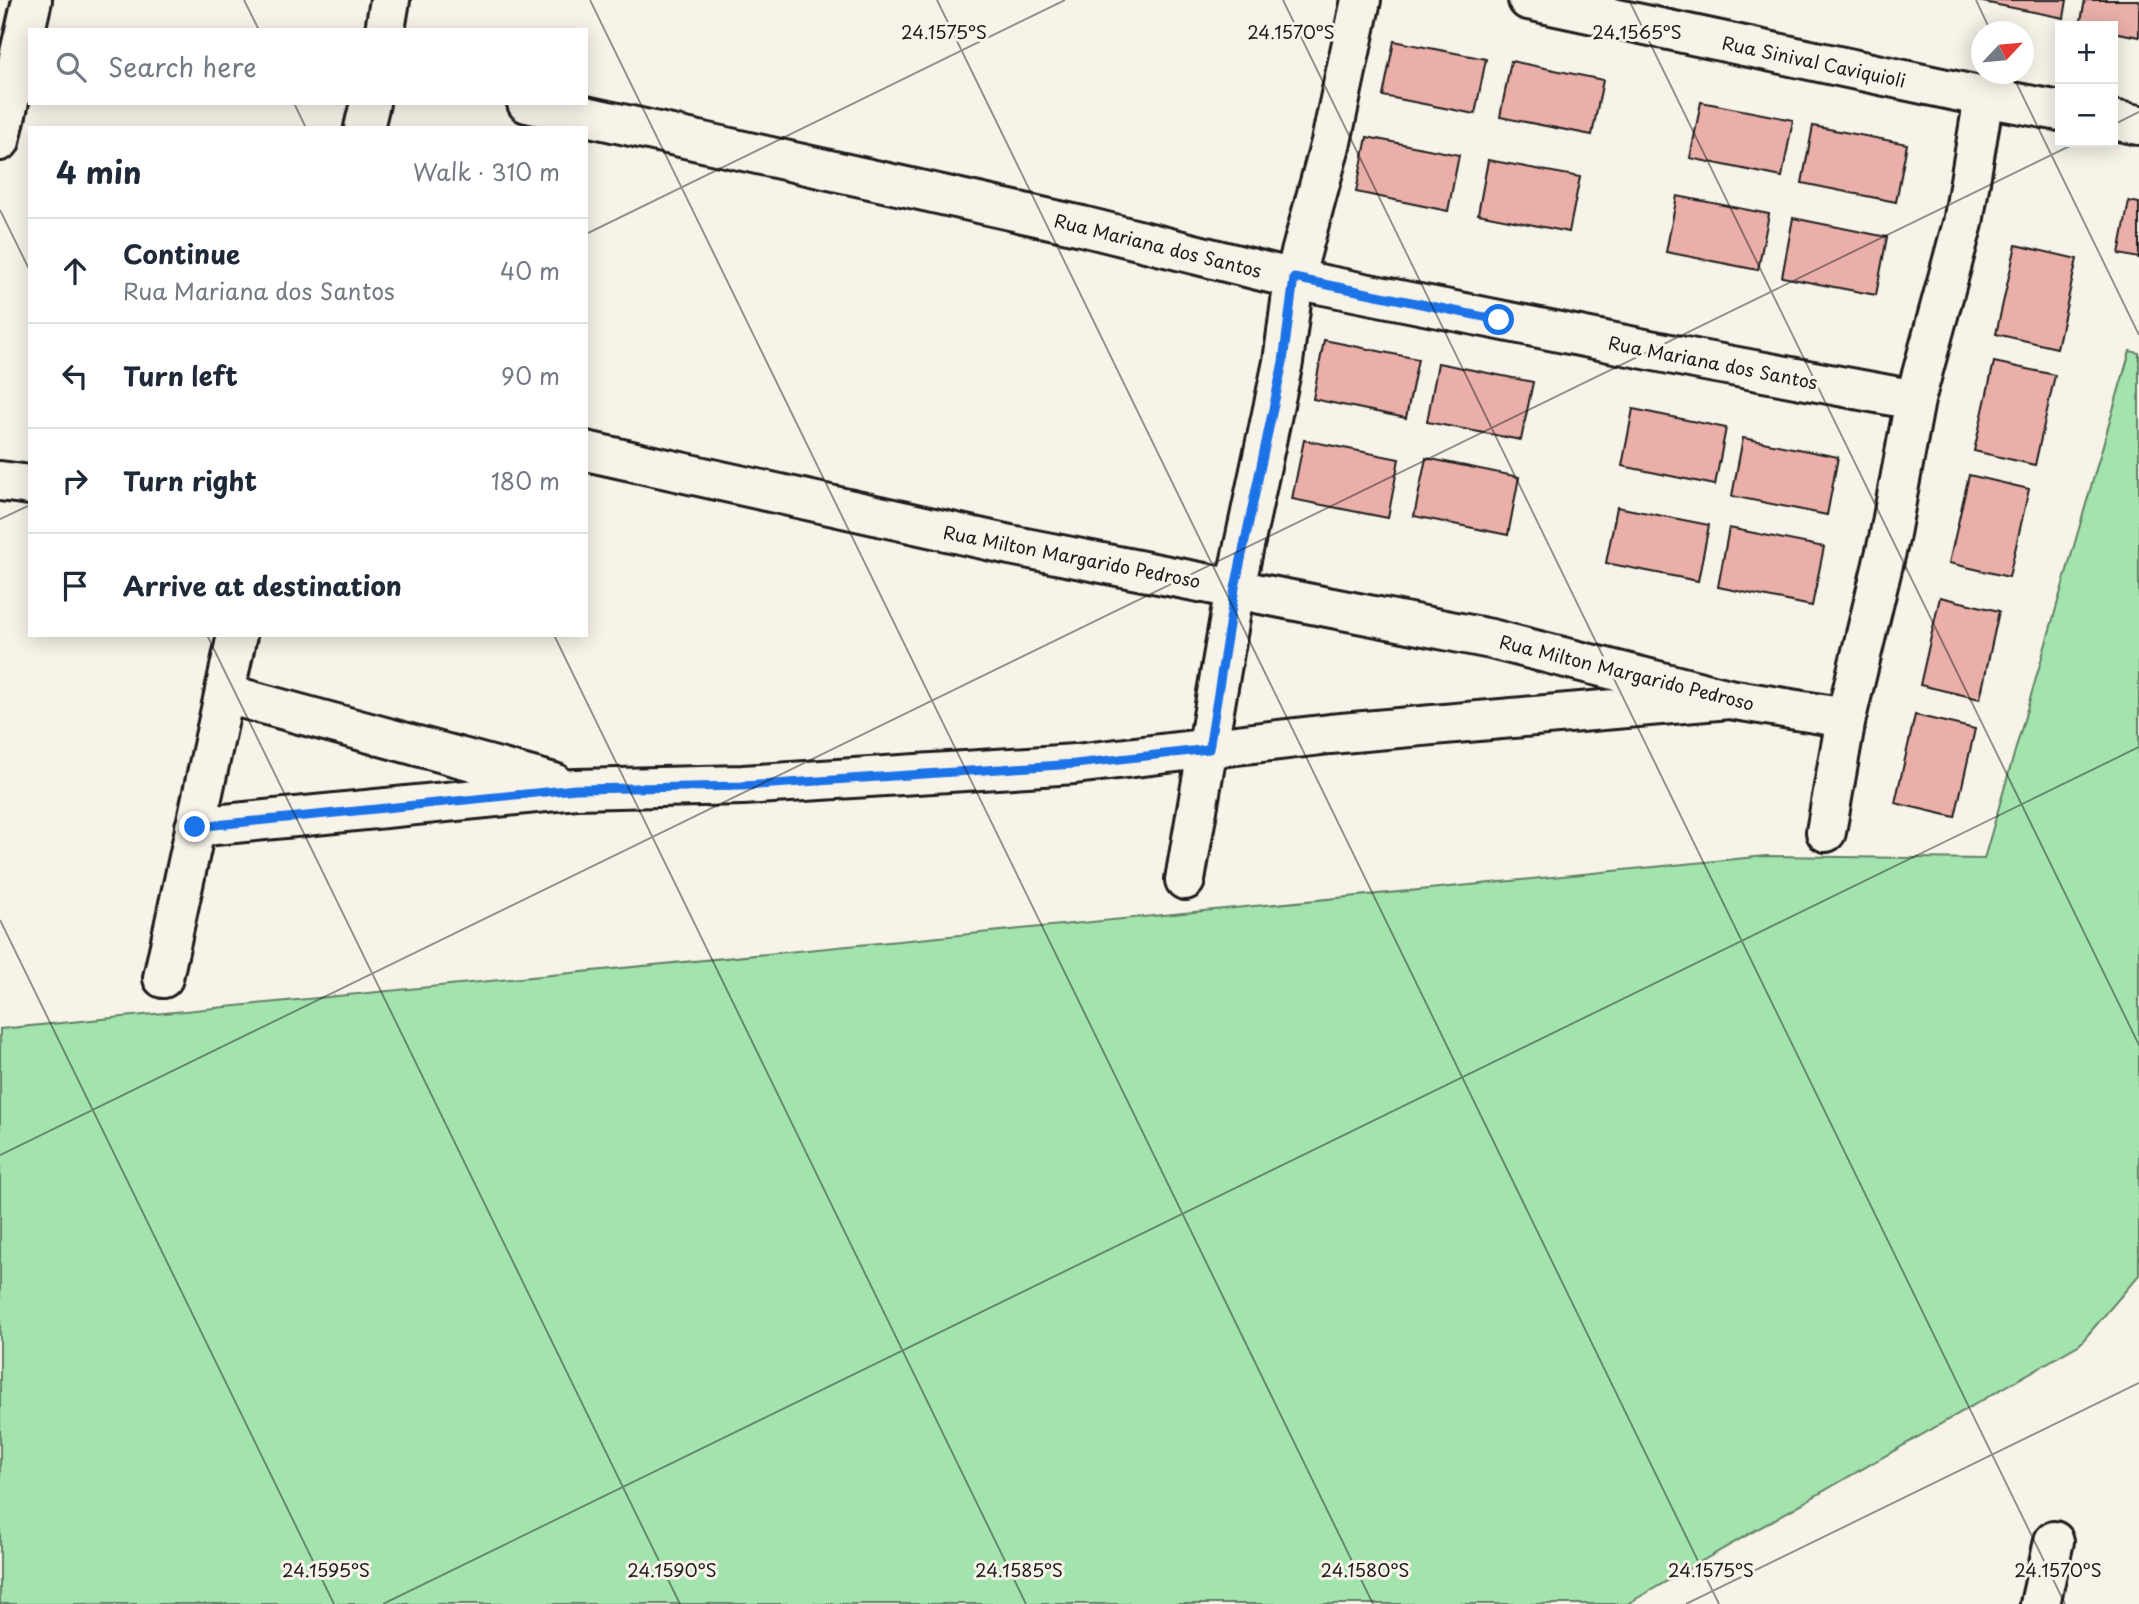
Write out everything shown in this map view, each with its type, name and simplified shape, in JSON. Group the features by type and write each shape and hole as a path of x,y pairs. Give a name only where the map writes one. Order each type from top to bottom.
{"street":[{"path":"0,141 32,0"},
{"path":"385,28 390,0"},
{"path":"1185,880 1235,588 1283,362 1294,278 1331,142 1360,0"},
{"name":"Rua Sinival Caviquioli","path":"1528,0 2055,110"},
{"path":"1826,832 1846,718 1889,539 1914,400 1963,223 1984,97"},
{"path":"364,126 370,105"},
{"name":"Rua Mariana dos Santos","path":"536,105 1082,226 1294,278 1704,361 1914,400"},
{"path":"2118,121 2139,125"},
{"name":"Rua Milton Margarido Pedroso","path":"588,451 1010,545 1491,639 1729,699 1846,718"},
{"path":"0,481 28,485"},
{"path":"163,978 237,637"},
{"path":"226,694 576,789"},
{"path":"195,827 576,789 743,786 1075,764 1330,734 1729,699"},
{"path":"2040,1604 2054,1541"}],"green space":[{"path":"2130,351 2139,353 2139,1275 2080,1344 1627,1604 0,1604 0,1029 1766,856 1984,859"}],"building":[{"path":"1973,0 2067,0 2064,18"},
{"path":"2085,0 2139,0 2139,37 2118,33 2118,21 2081,21"},
{"path":"1394,41 1486,59 1475,114 1383,96"},
{"path":"1511,61 1603,80 1592,135 1500,117"},
{"path":"1701,102 1793,120 1782,177 1690,158"},
{"path":"1813,126 1907,144 1896,202 1802,183"},
{"path":"1367,137 1459,155 1448,211 1356,192"},
{"path":"1488,160 1580,177 1569,232 1478,214"},
{"path":"1677,196 1769,214 1758,270 1666,252"},
{"path":"2129,201 2139,203 2139,258 2119,254"},
{"path":"1793,218 1887,237 1876,295 1782,277"},
{"path":"2016,245 2077,259 2057,348 1996,334"},
{"path":"1324,340 1418,359 1406,418 1313,399"},
{"path":"1994,362 2055,375 2035,465 1974,451"},
{"path":"1438,363 1533,382 1521,440 1427,422"},
{"path":"1633,409 1726,428 1715,485 1622,466"},
{"path":"1743,438 1838,457 1827,515 1732,496"},
{"path":"1304,440 1399,459 1388,518 1292,499"},
{"path":"1426,458 1519,477 1508,535 1414,516"},
{"path":"1969,475 2029,489 2009,577 1949,563"},
{"path":"1617,507 1709,525 1698,581 1606,563"},
{"path":"1729,528 1824,547 1812,606 1718,587"},
{"path":"1940,597 1999,611 1980,699 1920,685"},
{"path":"1915,715 1975,729 1955,817 1895,803"}],"route":[{"path":"195,827 576,789 743,786 1075,764 1209,749 1235,588 1283,362 1294,278 1499,320"}]}
